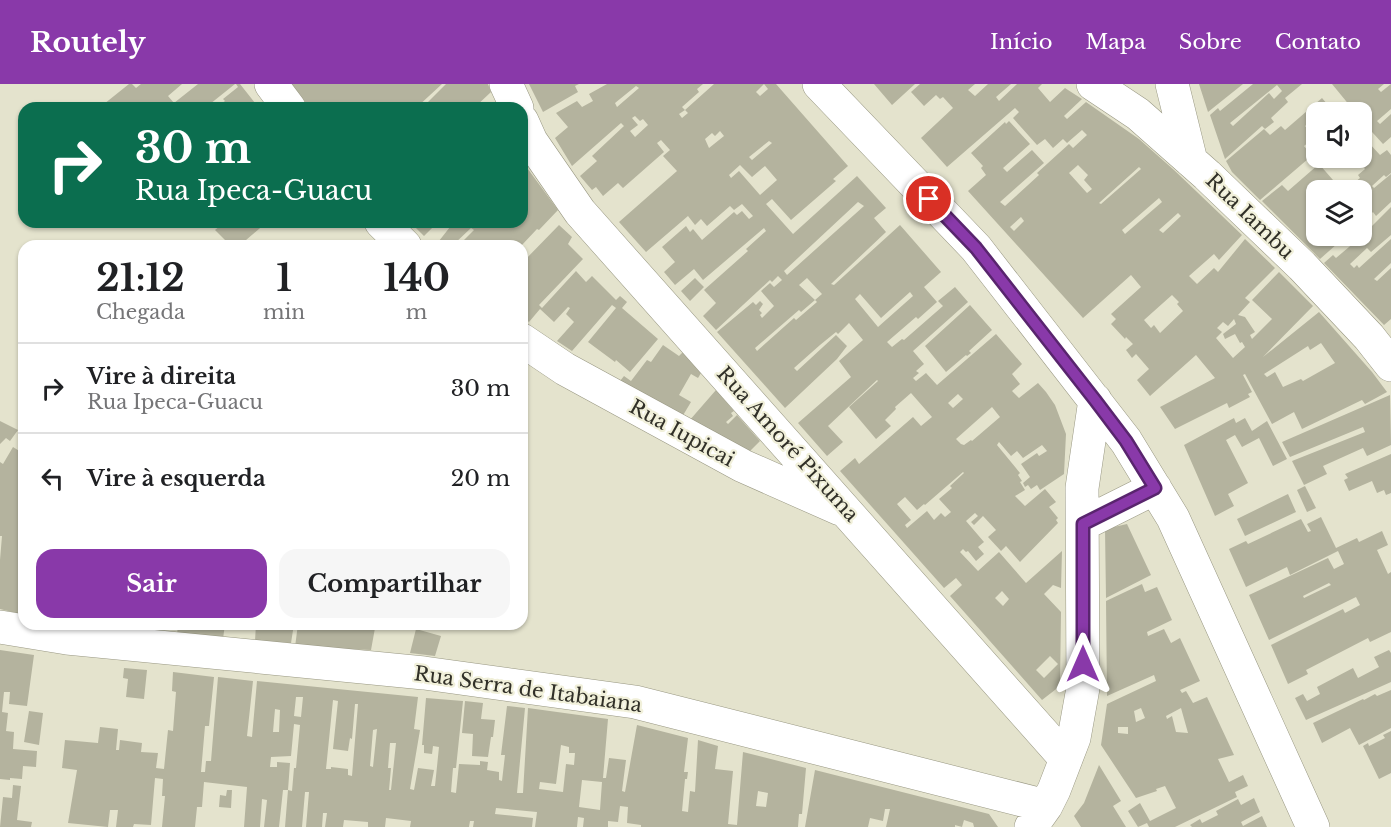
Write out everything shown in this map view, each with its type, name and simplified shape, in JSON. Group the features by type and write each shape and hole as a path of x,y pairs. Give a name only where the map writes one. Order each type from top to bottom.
{"street":[{"path":"271,84 284,102"},
{"path":"506,84 514,102"},
{"path":"819,84 976,248 1126,441 1178,529 1313,827"},
{"name":"Rua Iambu","path":"1093,84 1138,114 1191,161 1302,266 1369,337 1391,365"},
{"path":"1172,84 1191,161"},
{"name":"Rua Amoré Pixuma","path":"528,134 580,212 1066,759"},
{"path":"387,228 399,240"},
{"name":"Rua Iupicai","path":"528,344 565,369 743,466 850,514"},
{"path":"1038,817 1074,738 1083,688 1082,488 1095,400"},
{"path":"1083,524 1155,488"},
{"name":"Rua Serra de Itabaiana","path":"0,627 18,630"},
{"name":"Rua Serra de Itabaiana","path":"19,630 68,638 436,675 635,702 1038,817"}],"building":[{"path":"129,84 136,88 141,84 182,84 168,96 173,102 106,102"},
{"path":"198,84 235,84 212,102 175,102"},
{"path":"236,84 240,84 254,102 224,102 223,99 238,87"},
{"path":"291,84 442,84 422,102 305,102"},
{"path":"446,84 488,84 491,92 480,102 428,102"},
{"path":"529,84 579,84 575,86 578,92 543,112"},
{"path":"607,84 703,84 697,89 699,92 682,107 685,110 714,84 764,84 776,84 848,166 833,179 836,181 791,220 772,199 766,204 793,234 857,176 886,208 874,218 886,232 831,284 834,285 900,225 941,272 924,287 937,302 887,342 892,347 902,339 904,340 943,306 938,301 955,287 968,302 913,351 924,364 916,371 919,373 913,378 916,381 926,373 937,385 996,334 1022,364 1012,374 1020,384 1012,391 1019,398 1038,383 1046,392 1055,405 1066,434 1064,474 1040,490 1037,485 1031,489 1028,485 1025,487 1023,483 1030,477 1021,464 1037,453 1039,456 1047,451 1042,445 1023,458 1017,451 1011,456 999,442 997,445 1020,473 1018,475 1022,481 1020,482 1025,490 1015,496 1025,506 1045,489 1056,502 1049,507 1058,518 1056,520 1058,523 1020,562 1006,546 1001,551 988,537 996,530 983,516 974,525 971,522 978,516 975,513 966,521 984,542 978,547 984,554 976,561 968,551 963,549 960,552 978,571 999,552 1026,583 1062,551 1061,588 1053,585 1044,594 1061,612 1060,686 1042,700 950,596 962,585 956,578 944,588 840,471 855,458 859,464 913,417 921,426 932,417 911,393 895,407 896,409 885,420 891,426 876,439 849,407 877,380 828,426 843,442 827,456 798,423 851,377 839,361 863,340 849,323 838,334 836,332 820,345 794,368 797,371 836,335 847,346 837,359 785,408 717,332 753,302 756,305 760,301 763,304 759,310 762,318 774,306 761,291 770,283 774,287 782,280 778,276 772,282 770,280 716,330 703,316 716,303 704,290 748,251 746,249 766,231 764,228 703,280 694,269 675,285 664,272 675,262 662,247 686,226 690,232 693,229 702,240 734,212 737,215 742,211 749,219 753,216 742,204 734,210 730,206 707,226 701,219 695,225 688,216 646,252 619,222 677,171 663,156 670,150 661,140 657,143 664,152 623,188 618,183 603,196 596,187 592,190 580,176 597,161 592,156 624,126 621,123 572,166 555,138 568,127 556,113 577,101 582,107 593,101 589,94","holes":["764,84 768,89 760,96 756,92","636,86 639,88 617,107 615,103","685,110 688,113 682,118 679,114","635,116 640,121 643,119 648,125 635,137 630,131 638,125 632,118","720,131 724,136 709,148 705,139 712,133 715,136","769,141 772,143 752,160 749,157","740,165 752,177 765,166 777,180 760,195 739,171 731,178 729,175","858,202 864,206 787,275 784,271","807,278 822,294 815,300 799,285","910,292 913,296 878,327 855,299 860,294 881,318","815,300 817,302 796,320 794,318 757,351 755,348 799,310 801,312","958,394 963,399 953,408 948,403","992,407 1000,417 964,445 956,439","963,472 964,473 939,499 951,512 945,517 941,513 934,520 927,511 907,528 905,525 911,520 897,504 905,497 917,510","1002,591 1009,599 1003,606 995,598","1050,656 1058,664 1044,678 1036,670"]},
{"path":"874,84 915,84 892,105"},
{"path":"920,84 975,84 968,90 975,96 988,84 1011,84 996,97 999,101 1017,84 1042,84 1038,88 1050,102 1065,88 1082,99 1064,116 1067,119 1086,102 1139,139 1242,235 1219,260 1214,254 1189,276 1197,284 1214,268 1218,272 1245,239 1275,268 1245,298 1250,302 1238,315 1245,317 1255,332 1250,335 1252,339 1272,319 1252,300 1279,272 1313,306 1263,357 1319,312 1387,392 1365,404 1362,400 1302,429 1294,412 1272,424 1245,374 1243,375 1252,392 1248,394 1250,397 1229,408 1227,403 1175,429 1160,407 1215,378 1196,355 1150,396 1137,380 1149,369 1136,354 1132,358 1126,350 1133,344 1111,324 1116,319 1111,314 1141,287 1131,275 1083,318 968,191 986,175 981,168 983,166 971,153 1005,122 1006,124 1009,121 1030,144 1003,168 1007,172 1032,150 1044,163 1000,202 1005,206 1069,144 1073,148 1087,135 1082,130 1067,143 1063,139 1053,148 1045,139 1037,145 1013,118 1019,112 1015,108 947,167 921,138 953,108 943,97 940,99 936,95 924,106 911,92","holes":["1078,165 1088,175 1084,180 1092,189 1087,193 1069,173","1139,167 1141,169 1101,204 1099,203","1159,198 1162,202 1125,234 1122,230","1178,213 1181,216 1163,233 1159,230","1021,217 1024,221 1014,231 1010,227","1172,295 1179,302 1177,304 1183,311 1160,333 1154,325 1151,328 1144,320","1234,319 1236,324 1223,334 1225,339 1235,334 1245,347 1233,358 1216,338 1222,332 1217,328 1223,322 1228,326","1321,343 1335,363 1303,381 1301,379 1283,387 1275,372 1267,377 1264,374 1308,346 1310,350"]},
{"path":"1199,84 1243,84 1208,112"},
{"path":"1253,84 1302,84 1285,98 1288,102 1271,118 1274,122 1265,129 1262,126 1225,159 1210,115 1218,108 1220,111","holes":["1277,85 1282,91 1274,99 1269,93 1233,126 1230,123"]},
{"path":"1332,84 1384,84 1378,89 1381,92 1391,84 1391,109 1377,121 1380,124 1391,114 1391,137 1383,144 1372,132 1372,102 1347,102"},
{"path":"1306,112 1306,144 1304,146 1306,161 1260,200 1232,172 1226,161 1264,129 1270,135 1281,126 1285,130"},
{"path":"1372,146 1380,155 1387,150 1391,155 1391,173 1386,177 1384,175 1372,186 1372,180 1358,180 1360,178 1358,175 1365,169 1372,168"},
{"path":"1314,168 1322,168 1333,180 1306,180 1306,245 1262,201 1282,185 1288,191"},
{"path":"528,169 558,210 527,240 464,240 474,230 471,228 528,228"},
{"path":"1391,174 1391,202 1376,216 1373,212 1372,190"},
{"path":"1391,207 1391,235 1371,252 1367,248 1350,264 1354,268 1357,265 1359,268 1391,239 1391,263 1374,279 1377,281 1391,268 1391,319 1384,325 1324,263 1333,255 1336,258 1350,246 1372,246 1372,226"},
{"path":"559,225 572,237 568,244 583,259 539,305 542,308 576,271 586,282 592,276 616,300 620,296 627,302 622,308 658,339 630,372 588,342 616,308 612,305 572,351 557,341 574,322 566,314 570,308 568,307 554,322 540,309 528,321 528,257"},
{"path":"218,228 260,228 246,240 225,240 215,230"},
{"path":"416,228 432,228 424,236"},
{"path":"449,228 471,228 458,240 440,240"},
{"path":"1307,246 1335,246 1320,259"},
{"path":"695,278 704,287 690,301 681,291"},
{"path":"970,305 992,330 969,351 971,353 946,372 925,346"},
{"path":"663,345 679,356 683,352 701,373 698,378 691,374 679,395 691,402 682,417 620,381 624,376 631,381 647,360 651,362"},
{"path":"716,390 734,411 731,413 733,416 726,422 728,424 737,415 760,441 746,455 689,421"},
{"path":"1390,395 1391,445 1367,456 1363,448 1323,466 1327,474 1304,485 1292,461 1365,432 1363,427 1290,457 1282,442"},
{"path":"1234,418 1236,423 1245,418 1252,431 1267,421 1287,459 1273,466 1259,438 1242,447 1235,435 1226,440 1248,483 1228,494 1234,506 1215,516 1184,445"},
{"path":"0,421 18,430 10,441 6,438 0,444"},
{"path":"13,447 18,450 18,614 0,609 2,536 0,536 0,462 3,464"},
{"path":"1391,454 1391,493 1386,495 1384,490 1377,493 1372,481 1349,491 1344,480 1348,478 1345,474"},
{"path":"1305,486 1316,508 1307,512 1297,490"},
{"path":"1288,494 1296,512 1245,536 1237,519"},
{"path":"1321,517 1336,548 1357,538 1359,542 1382,531 1388,545 1377,550 1388,574 1391,572 1391,632 1370,642 1368,638 1306,670 1308,674 1288,684 1271,645 1343,609 1345,613 1360,605 1356,597 1269,640 1249,595 1328,558 1334,569 1344,564 1338,551 1290,575 1287,567 1246,587 1229,549 1246,541 1248,544 1301,519 1308,532 1311,531 1307,524","holes":["1329,583 1331,585 1304,598 1303,596"]},
{"path":"1127,524 1151,575 1106,598 1105,529"},
{"path":"1142,584 1145,592 1157,587 1172,620 1147,632 1148,636 1164,629 1171,643 1180,638 1200,681 1180,690 1182,693 1186,691 1193,703 1207,697 1234,755 1218,759 1229,782 1243,775 1248,786 1235,792 1237,797 1175,827 1149,827 1147,823 1138,827 1128,811 1140,803 1150,821 1176,808 1165,786 1136,798 1101,745 1107,704 1156,681 1154,675 1107,696 1106,601","holes":["1141,708 1145,718 1136,722 1134,711","1181,708 1188,733 1176,732 1172,716 1167,719 1166,716","1118,727 1128,727 1128,734 1118,733"]},
{"path":"177,630 224,630 223,639 177,635"},
{"path":"256,630 293,630 291,643 255,641"},
{"path":"297,630 375,630 371,650 295,647"},
{"path":"416,630 441,636 435,656 410,653"},
{"path":"0,650 34,655 27,706 9,704 10,692 4,692 2,712 8,713 6,731 14,732 13,749 37,751 36,767 23,766 22,779 0,779"},
{"path":"1389,650 1391,653 1391,682 1306,720 1295,698 1303,694 1307,701 1320,694 1317,687 1353,668 1358,678 1379,667 1374,657"},
{"path":"124,668 147,670 144,699 126,697 128,679 123,678"},
{"path":"173,672 214,677 209,726 205,726 201,772 205,772 206,761 211,761 218,677 253,681 247,736 252,737 257,681 418,697 414,729 420,730 410,789 414,790 418,768 434,770 431,786 435,786 439,747 433,746 432,754 424,753 424,745 422,745 426,698 463,701 456,768 453,768 451,792 456,793 459,764 480,765 480,761 488,762 487,770 499,772 499,780 502,781 505,755 501,755 507,706 525,708 517,793 523,793 528,708 608,719 603,778 606,778 609,758 626,760 622,791 625,792 637,725 688,738 684,772 688,772 687,779 685,779 682,811 688,812 690,791 695,792 698,740 718,746 715,769 733,771 728,824 737,825 743,752 806,768 802,814 799,814 798,827 641,827 641,825 627,823 628,807 620,806 618,822 608,821 608,827 583,827 584,818 578,817 577,827 535,827 537,812 496,808 495,814 533,818 532,827 473,827 474,821 470,821 469,827 410,827 411,821 386,818 385,827 368,827 368,822 344,820 343,827 325,827 327,813 323,813 322,827 306,827 309,792 305,792 302,827 285,827 288,790 283,790 279,827 264,827 267,800 262,799 260,827 244,827 247,787 204,782 202,807 197,807 195,827 162,827 165,796 162,796 163,779 155,778 151,825 134,824 133,827 116,827 118,810 110,810 108,827 68,823 77,770 62,768 65,740 98,743 100,727 118,729 116,750 119,750 120,740 142,743 141,752 158,753 156,768 164,769 168,730 173,731 176,692 172,691","holes":["296,697 303,697 301,717 294,716","333,700 338,701 333,749 348,751 350,738 352,739 355,704 358,704 352,776 348,775 348,769 331,767 331,769 326,769","275,709 280,710 279,732 273,732","294,724 300,725 292,791 288,790 290,763 277,762 277,767 270,767 271,757 291,756","377,729 373,767 370,766 373,730","390,743 396,743 391,790 389,790 391,768 388,768","561,745 569,747 569,753 575,753 574,765 566,764 563,792 539,789 540,782 556,784","582,780 602,782 600,810 579,807","758,791 768,793 766,807 756,806"]},
{"path":"1391,690 1391,728 1359,745 1350,728 1322,743 1313,723 1363,699"},
{"path":"465,701 483,703 481,719 495,720 488,757 472,756 473,734 462,733"},
{"path":"29,711 43,713 39,745 24,742"},
{"path":"1391,731 1391,773 1379,779 1363,746 1368,743 1369,746 1385,738 1383,735"},
{"path":"1099,765 1121,801 1113,806 1126,827 1081,827 1074,816 1084,803"},
{"path":"815,770 989,814 998,827 974,827 973,823 964,820 962,827 955,825 955,827 886,827 890,809 885,809 883,821 870,818 868,827 805,827"},
{"path":"13,785 21,786 17,820 32,822 31,827 0,827 3,797 12,798"},
{"path":"227,790 232,790 231,808 219,807 220,795 226,796"},
{"path":"1254,798 1260,812 1241,822 1243,826 1262,816 1267,827 1192,827 1190,825 1200,819 1202,823 1218,815 1216,811 1238,799 1241,805"}],"route":[{"path":"929,199 976,248 1095,400 1126,441 1155,488 1083,524 1083,664"}]}
